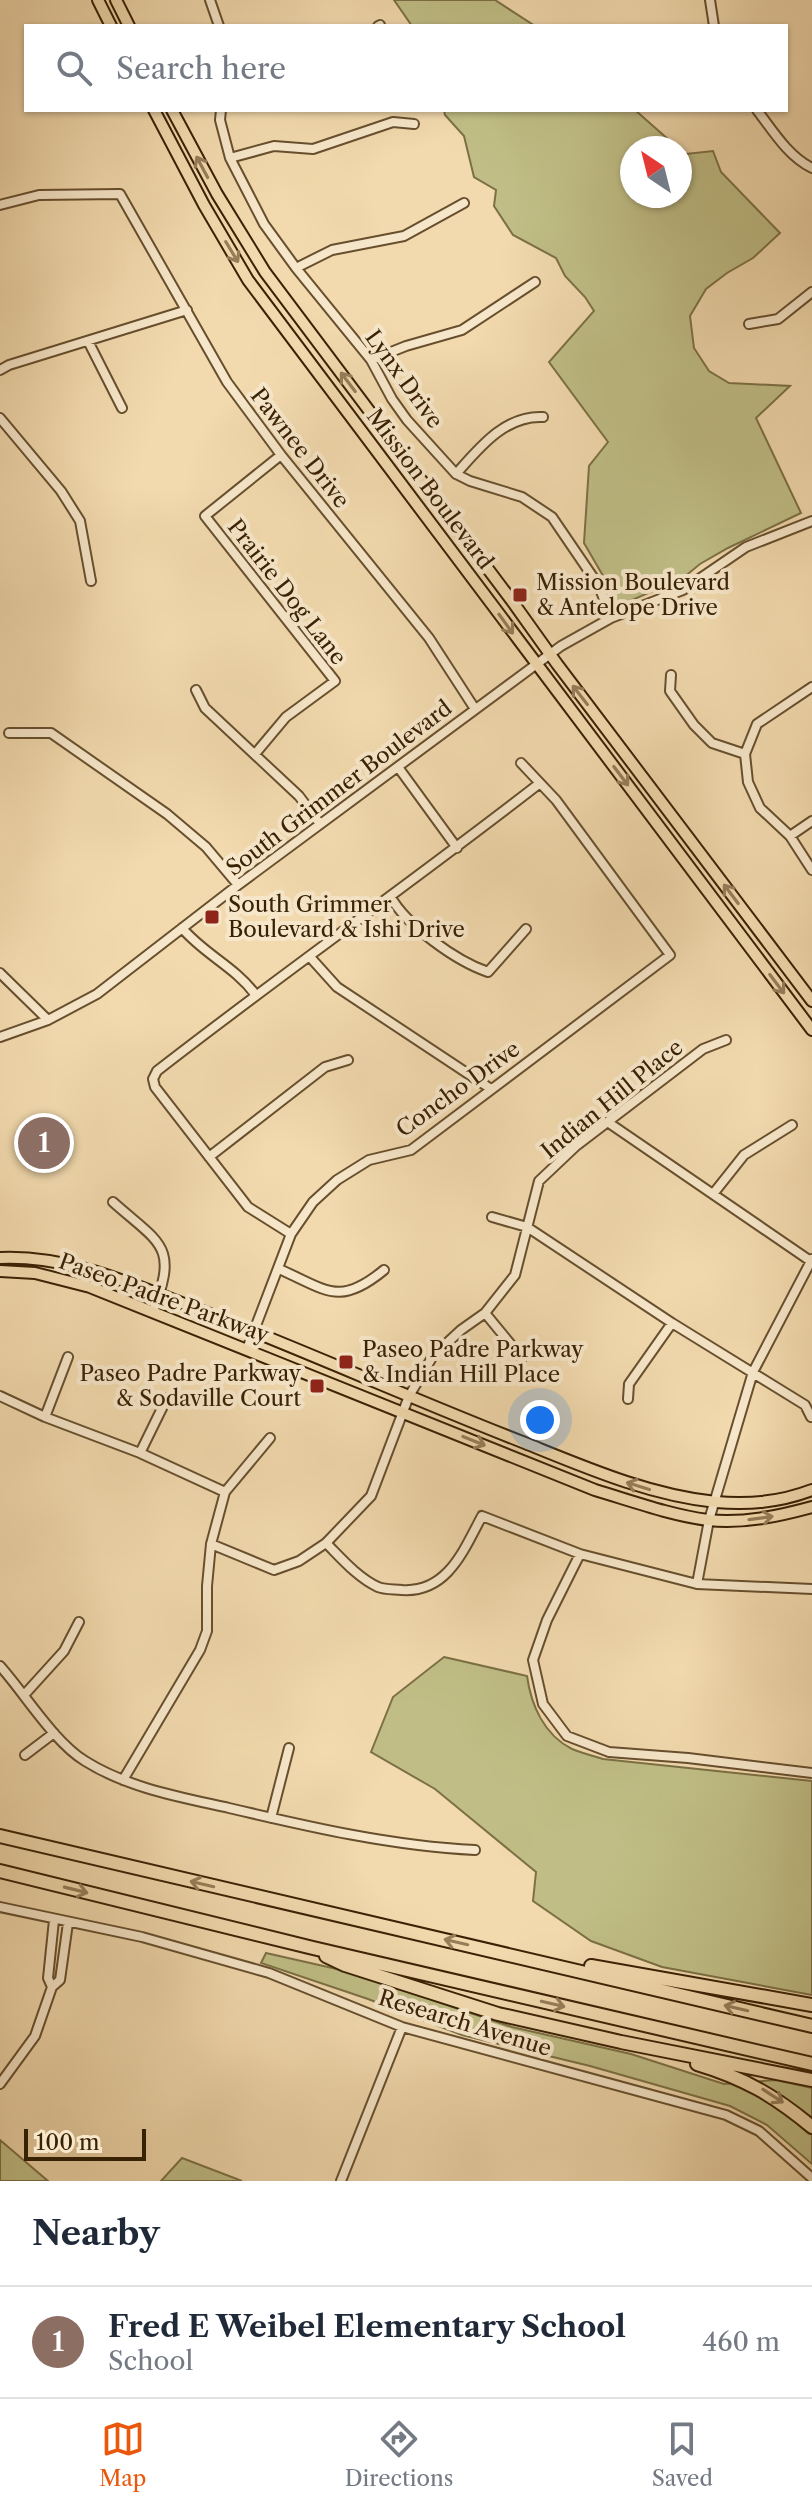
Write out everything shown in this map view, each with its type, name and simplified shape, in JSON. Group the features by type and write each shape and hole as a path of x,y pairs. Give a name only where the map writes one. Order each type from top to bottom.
{"highway":[{"path":"0,1836 812,2026"},
{"path":"0,1871 313,1948 812,2064"},
{"path":"313,1948 345,1965 459,2002 621,2042 812,2080"},
{"path":"488,1950 738,1991 812,2007"},
{"path":"621,2042 741,2079 784,2104 812,2127"}],"main road":[{"path":"98,0 110,24"},
{"path":"116,0 128,24"},
{"name":"Mission Boulevard","path":"155,112 248,280 812,1030"},
{"name":"Mission Boulevard","path":"173,112 217,194 265,272 812,1001"},
{"name":"Paseo Padre Parkway","path":"0,1258 61,1262 159,1294 614,1478 650,1489 714,1502 758,1503 791,1498 812,1490"},
{"name":"Paseo Padre Parkway","path":"0,1271 59,1278 153,1311 595,1490 664,1511 709,1520 742,1520 812,1507"}],"street":[{"path":"210,0 218,24"},
{"path":"710,0 714,24"},
{"name":"Lynx Drive","path":"221,112 230,158 264,224 371,360 407,420 456,474 522,497 552,517 599,586 611,618"},
{"path":"759,112 785,147 812,168"},
{"path":"230,158 274,146 313,149 393,122 414,124"},
{"name":"Pawnee Drive","path":"0,205 39,195 120,194 227,382 281,455 429,638 475,709"},
{"path":"296,268 332,250 404,236 464,203"},
{"path":"371,360 462,330 535,282"},
{"path":"749,324 778,319 812,292"},
{"path":"0,370 187,310"},
{"path":"88,341 122,408"},
{"path":"456,474 488,437 528,416 543,417"},
{"path":"0,418 61,491 80,521 91,581"},
{"name":"Prairie Dog Lane","path":"255,754 286,717 335,681 205,516 281,455"},
{"name":"South Grimmer Boulevard","path":"0,1037 48,1020 97,994 238,885 561,646 611,618 683,590 746,547 812,521"},
{"path":"671,675 670,691 694,725 712,743 745,754"},
{"path":"812,687 757,724 745,754 748,782 760,808 790,836 812,870"},
{"path":"196,690 205,708 299,796 320,824"},
{"path":"9,733 51,733 167,814 206,847 238,885"},
{"path":"291,1234 248,1207 155,1087 153,1079 157,1071 255,994 310,957 540,783 521,763"},
{"path":"398,767 457,848"},
{"name":"Concho Drive","path":"247,1349 291,1234 313,1202 337,1180 369,1160 411,1150 670,955 556,800 540,783"},
{"path":"790,836 812,821"},
{"path":"390,896 410,924 474,967 488,972 526,929"},
{"path":"182,928 197,944 237,973 255,994"},
{"path":"310,957 337,987 491,1089"},
{"path":"0,973 48,1020"},
{"name":"Indian Hill Place","path":"211,1544 274,1570 299,1561 326,1543 371,1496 409,1396 433,1356 485,1313 515,1275 539,1181 576,1146 703,1049 726,1040"},
{"path":"209,1157 325,1067 348,1060"},
{"path":"609,1123 812,1260 753,1372 709,1520 697,1584"},
{"path":"713,1194 744,1155 792,1125"},
{"path":"113,1202 161,1245 166,1264 153,1311"},
{"path":"492,1217 527,1227 672,1323 805,1405 811,1417"},
{"path":"279,1269 337,1293 351,1292 384,1270"},
{"path":"485,1313 522,1358"},
{"path":"628,1399 629,1384 672,1323"},
{"path":"45,1417 68,1357"},
{"path":"0,1396 45,1417 140,1453 225,1492"},
{"path":"140,1453 167,1398"},
{"path":"123,1780 200,1650 207,1631 211,1544 225,1492 270,1438"},
{"path":"326,1543 360,1575 380,1588 413,1590 438,1582 458,1560 482,1516 580,1554 697,1584 812,1589"},
{"path":"580,1554 547,1620 533,1660 543,1704 567,1736 609,1752 812,1773"},
{"path":"25,1694 64,1651 79,1622"},
{"path":"0,1666 54,1733 83,1760 123,1780 159,1792 271,1818 418,1846 475,1850"},
{"path":"25,1755 54,1733"},
{"path":"271,1818 289,1748"},
{"name":"Research Avenue","path":"0,1907 142,1937 269,1973 402,2027 726,2115 759,2131 812,2178"},
{"path":"52,1987 48,1978 54,1920"},
{"path":"0,2084 35,2036 52,1987 60,1980 68,1923"},
{"path":"341,2181 402,2027"}],"shaded area":[{"path":"394,0 495,0 532,24 411,24"},
{"path":"444,112 637,112 664,136 620,136 620,208 692,208 692,153 713,151 721,172 780,233 753,258 706,289 690,316 694,348 709,371 729,383 790,386 756,418 801,513 728,548 683,578 623,604 614,603 606,581 584,543 589,466 608,442 549,362 594,311 565,276 556,258 513,235 494,206 496,190 474,177 464,136"},
{"path":"58,1137 69,1156 61,1162 48,1144"},
{"path":"444,1657 527,1676 540,1718 562,1743 580,1752 603,1759 812,1781 812,1995 662,1967 591,1941 533,1901 536,1872 435,1789 371,1752 393,1697"},
{"path":"266,1953 350,1972 512,2027 631,2054 724,2084 776,2080 812,2088 812,2164 767,2125 730,2106 590,2066 462,2035 261,1963"},
{"path":"0,2140 48,2181 0,2181"},
{"path":"182,2158 242,2181 161,2181"}],"place":[{"name":"Mission Boulevard & Antelope Drive","path":"520,595"},
{"name":"South Grimmer Boulevard & Ishi Drive","path":"212,917"},
{"name":"Fred E Weibel Elementary School","path":"44,1143"},
{"name":"Paseo Padre Parkway & Indian Hill Place","path":"346,1362"},
{"name":"Paseo Padre Parkway & Sodaville Court","path":"317,1386"}]}
